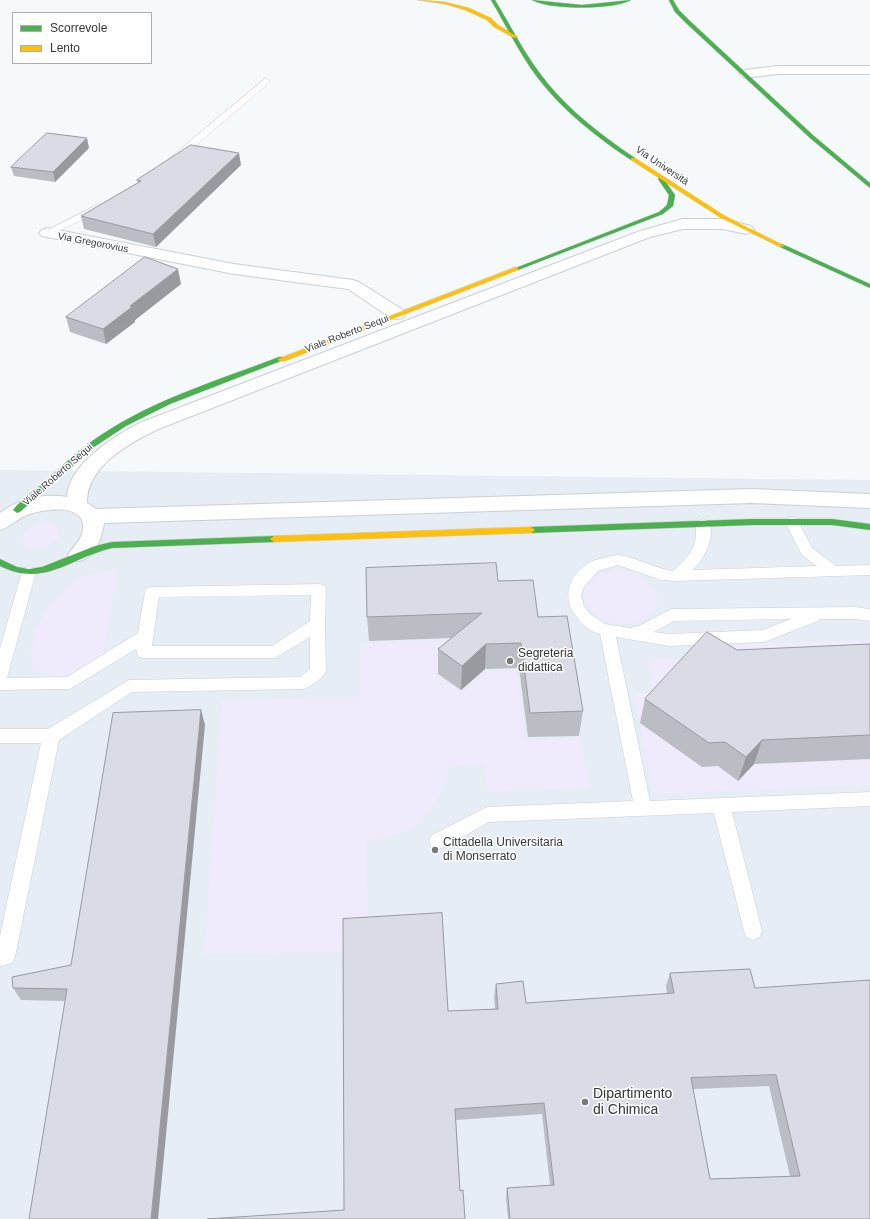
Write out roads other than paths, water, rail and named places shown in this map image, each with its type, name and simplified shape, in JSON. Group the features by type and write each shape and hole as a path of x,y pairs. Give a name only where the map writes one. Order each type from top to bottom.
{"main road":[{"path":"420,0 445,3 467,9 484,17 496,26 516,37"},
{"name":"Via Università","path":"493,0 538,75 555,95 604,140 699,203 746,229 795,253 870,286"},
{"path":"534,0 580,6 608,5 629,0"},
{"path":"671,0 677,11 812,137 870,186"},
{"name":"Viale Roberto Sequi","path":"6,517 36,496 78,456 121,426 149,411 661,213 670,206 672,195 661,179"},
{"path":"0,562 14,569 29,572 47,570 64,564 79,555 111,545 703,524 832,522 870,527"}],"street":[{"path":"745,74 777,70 870,70"},
{"name":"Viale Roberto Sequi","path":"79,555 88,546 93,536 94,525 84,511 78,487 93,466 126,437 149,426 645,234 683,224 723,224 746,229"},
{"name":"Via Gregorovius","path":"47,233 211,266 338,282 353,286 397,314"},
{"path":"6,517 33,504 48,501 63,502 84,511 752,496 870,501"}],"lane":[{"path":"164,167 266,81"},
{"name":"Via Gregorovius","path":"47,233 111,201"},
{"path":"792,522 807,551 833,571"},
{"path":"676,576 692,564 700,553 704,536 703,524"},
{"path":"821,614 764,636 670,640 601,629 585,618 577,607 574,595 576,585 593,567 619,560 661,575 676,576 870,570"},
{"path":"0,676 29,572"},
{"path":"0,736 51,736 129,686 303,683 318,671 317,624 319,589 152,592 143,652 275,652 317,624"},
{"path":"630,634 643,632 671,615 870,615"},
{"path":"607,631 643,808"},
{"path":"0,684 70,683 146,636"},
{"path":"0,957 5,957 51,736"},
{"path":"438,841 487,815 870,799"},
{"path":"721,805 753,931"}],"place":[{"name":"Segreteria didattica","path":"510,661"},
{"name":"Cittadella Universitaria di Monserrato","path":"435,850"},
{"name":"Dipartimento di Chimica","path":"585,1102"}]}
